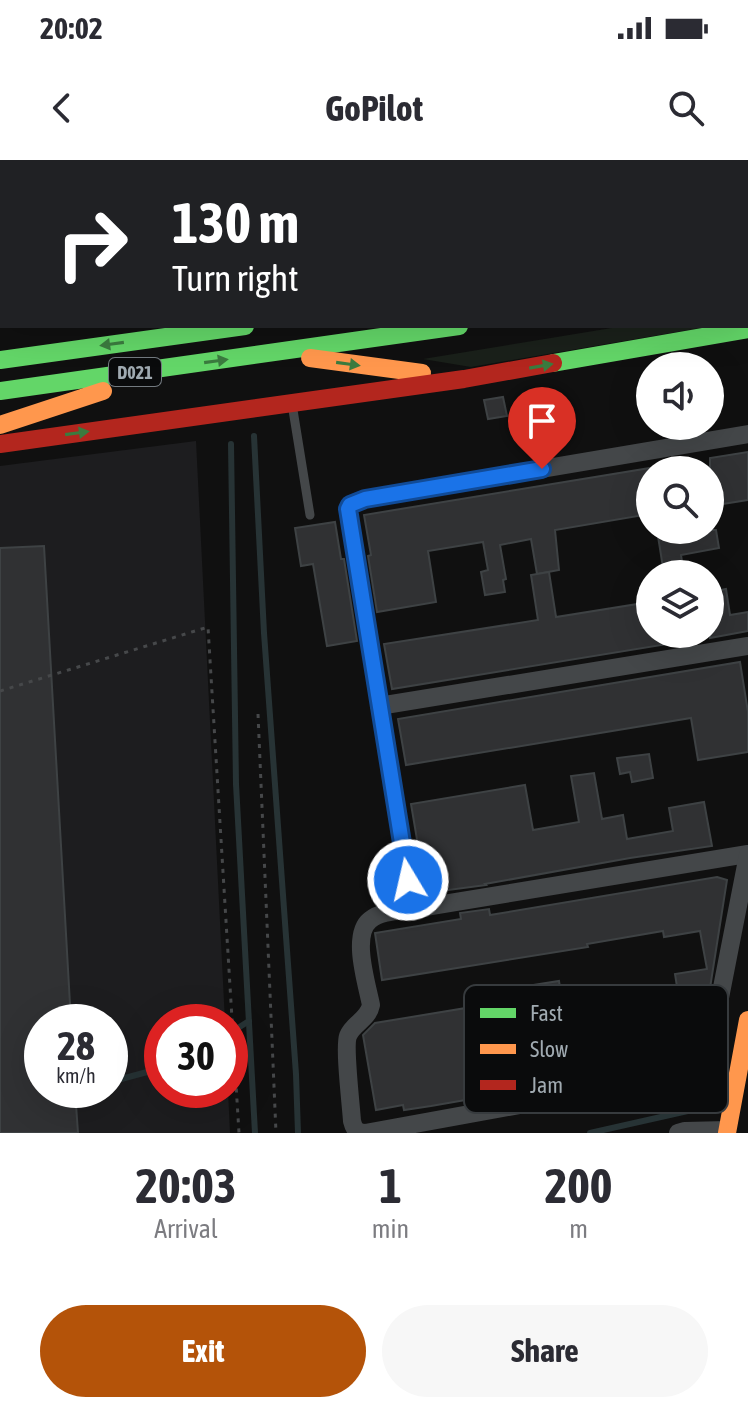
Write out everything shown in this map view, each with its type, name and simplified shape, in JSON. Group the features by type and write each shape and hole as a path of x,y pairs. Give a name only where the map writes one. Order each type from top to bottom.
{"main road":[{"name":"D021","path":"0,360 231,328"},
{"name":"D021","path":"0,391 445,328"},
{"path":"0,444 464,379 748,329"},
{"path":"271,353 464,379"},
{"path":"0,425 181,366"},
{"path":"727,1130 748,1020"}],"street":[{"path":"413,909 349,516 350,505 365,499 748,434"},
{"path":"379,706 748,646"},
{"path":"475,1113 365,1133 354,1128 347,1043 352,1030 365,1018 371,1005 360,944 362,928 371,919 382,914 748,854 722,985"},
{"path":"683,1132 727,1130"}],"lane":[{"path":"291,403 310,515"}],"path":[{"path":"0,691 208,627 239,1133"},
{"path":"258,714 276,1133"}],"shaded area":[{"path":"612,328 700,328 471,367 423,359"},
{"path":"196,441 224,1004 144,1004 144,1108 229,1108 230,1133 0,1133 0,466"}],"building":[{"path":"503,397 507,416 488,419 484,400"},
{"path":"748,452 748,500 724,504 723,456"},
{"path":"636,470 636,516 555,530 559,570 537,574 531,539 500,545 505,592 485,595 481,572 488,570 483,542 428,551 436,602 377,612 364,515"},
{"path":"335,522 357,641 327,646 313,564 301,566 295,528"},
{"path":"659,544 718,544 719,548 681,555 682,560 662,560"},
{"path":"44,546 70,1004 24,1004 24,1108 76,1108 78,1133 0,1133 0,548"},
{"path":"549,572 556,617 636,604 636,648 643,648 392,689 384,644 538,620 531,575"},
{"path":"724,589 730,615 748,612 748,631 724,635"},
{"path":"740,662 748,712 748,752 698,760 691,718 406,765 398,719"},
{"path":"649,754 653,778 632,782 630,772 620,774 617,758"},
{"path":"594,773 602,819 623,815 627,839 673,831 669,808 704,802 712,846 426,893 411,804 525,785 533,830 579,822 571,776"},
{"path":"717,877 727,880 710,985 677,985 675,974 707,969 700,931 664,937 663,931 587,944 588,947 382,980 375,933 461,919 460,913 489,909 490,915"},
{"path":"559,981 560,985 534,985"},
{"path":"464,1008 464,1100 404,1110 403,1105 376,1110 363,1035 375,1023"}],"waterway":[{"path":"254,436 264,633 298,1133"},
{"path":"231,444 236,784 255,1133"},
{"path":"128,1077 144,1073"},
{"path":"590,1133 679,1113"}],"traffic: fast":[{"path":"0,360 231,328"},
{"path":"0,391 445,328"},
{"path":"553,363 748,329"}],"traffic: slow":[{"path":"310,358 422,373"},
{"path":"0,425 103,391"},
{"path":"727,1133 748,1020"}],"traffic: jam":[{"path":"0,444 464,379 553,363"}],"route":[{"path":"408,880 348,509 355,502 365,499 542,469"}]}
